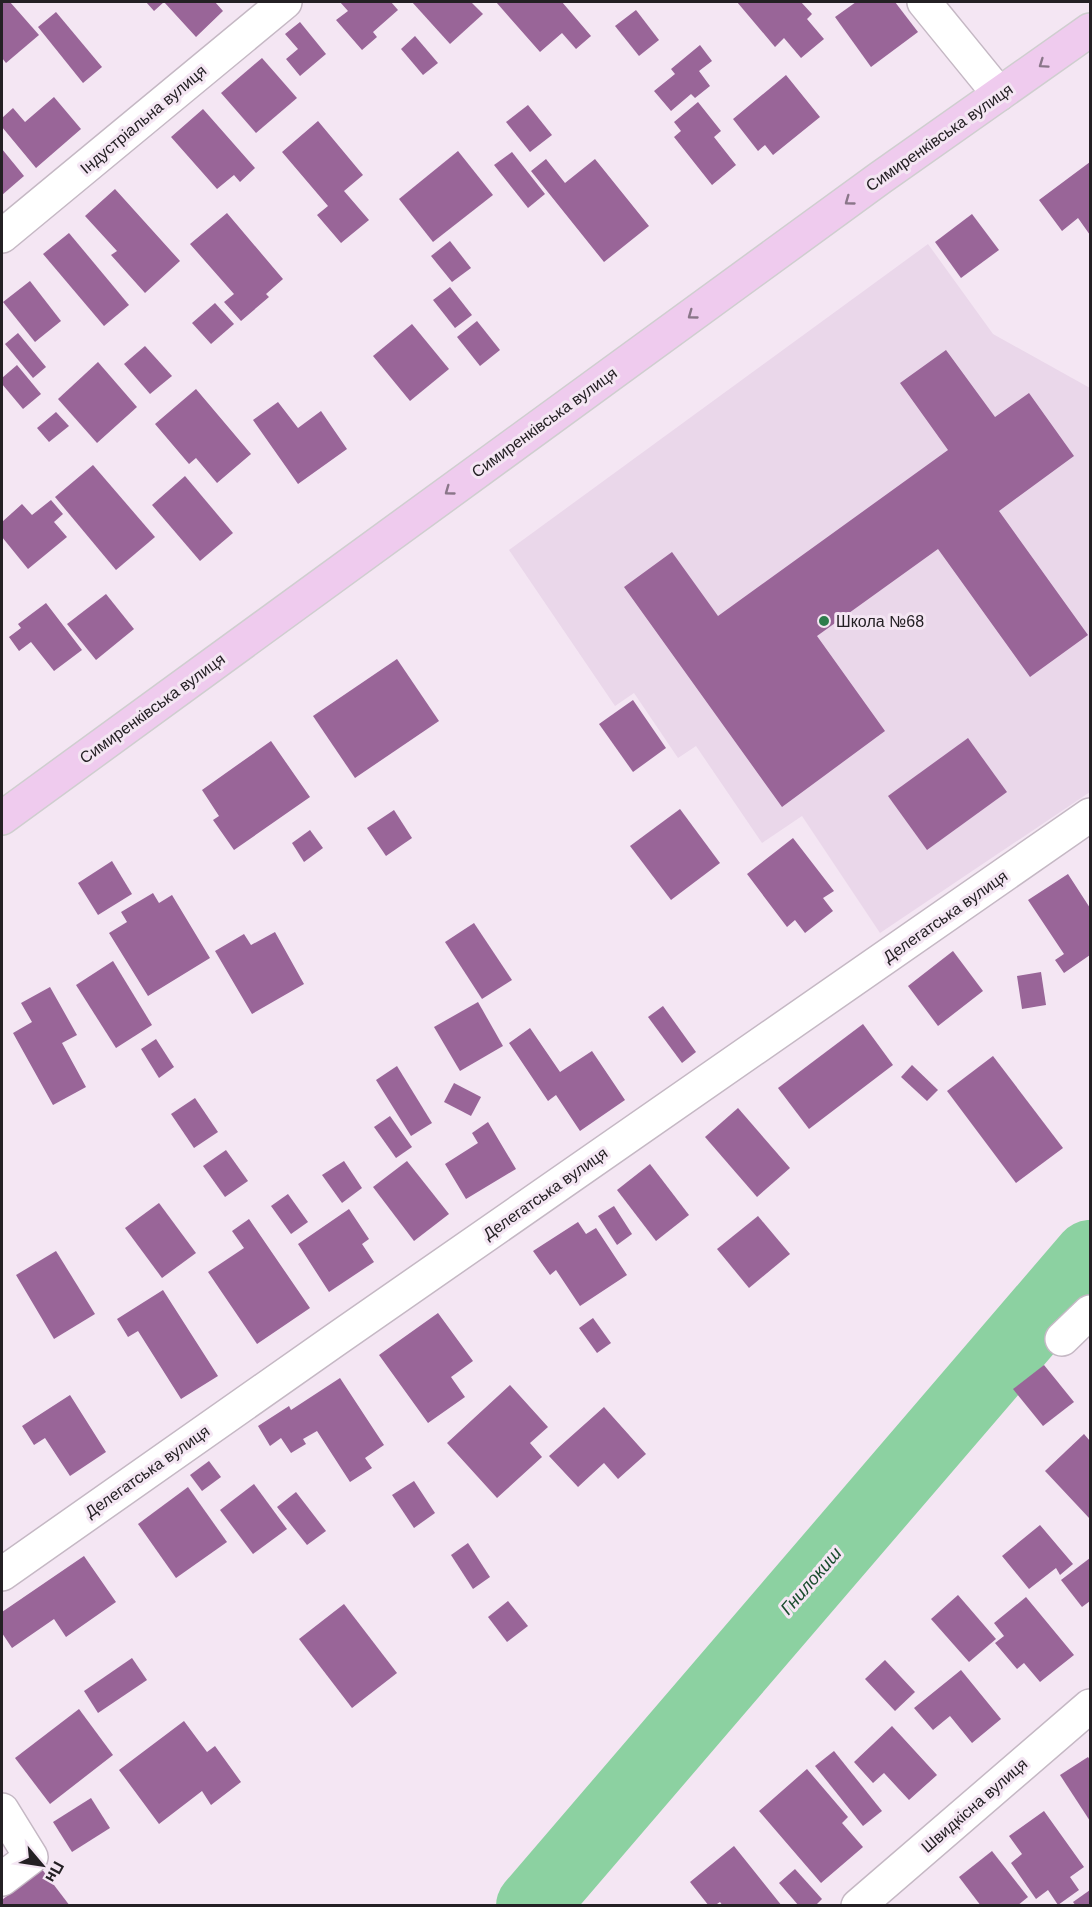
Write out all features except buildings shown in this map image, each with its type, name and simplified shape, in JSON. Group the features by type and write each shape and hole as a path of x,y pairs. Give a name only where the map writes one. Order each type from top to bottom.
{"main road":[{"name":"Симиренківська вулиця","path":"2,818 861,192 1090,30"}],"street":[{"name":"Індустріальна вулиця","path":"2,236 285,2"},
{"path":"924,2 999,94"},
{"name":"Делегатська вулиця","path":"2,1574 334,1340 1090,815"},
{"path":"1062,1338 1090,1312"},
{"name":"Швидкісна вулиця","path":"858,1905 1090,1706"},
{"path":"2,1810 31,1857 2,1878"}],"shaded area":[{"name":"Школа №68","path":"928,244 993,334 1090,388 1090,792 880,933 802,816 762,843 696,746 678,758 634,693 615,706 509,550"}],"waterway":[{"name":"Гнилокиш","path":"532,1906 1090,1256"}],"place":[{"name":"Школа №68","path":"824,621"}]}
